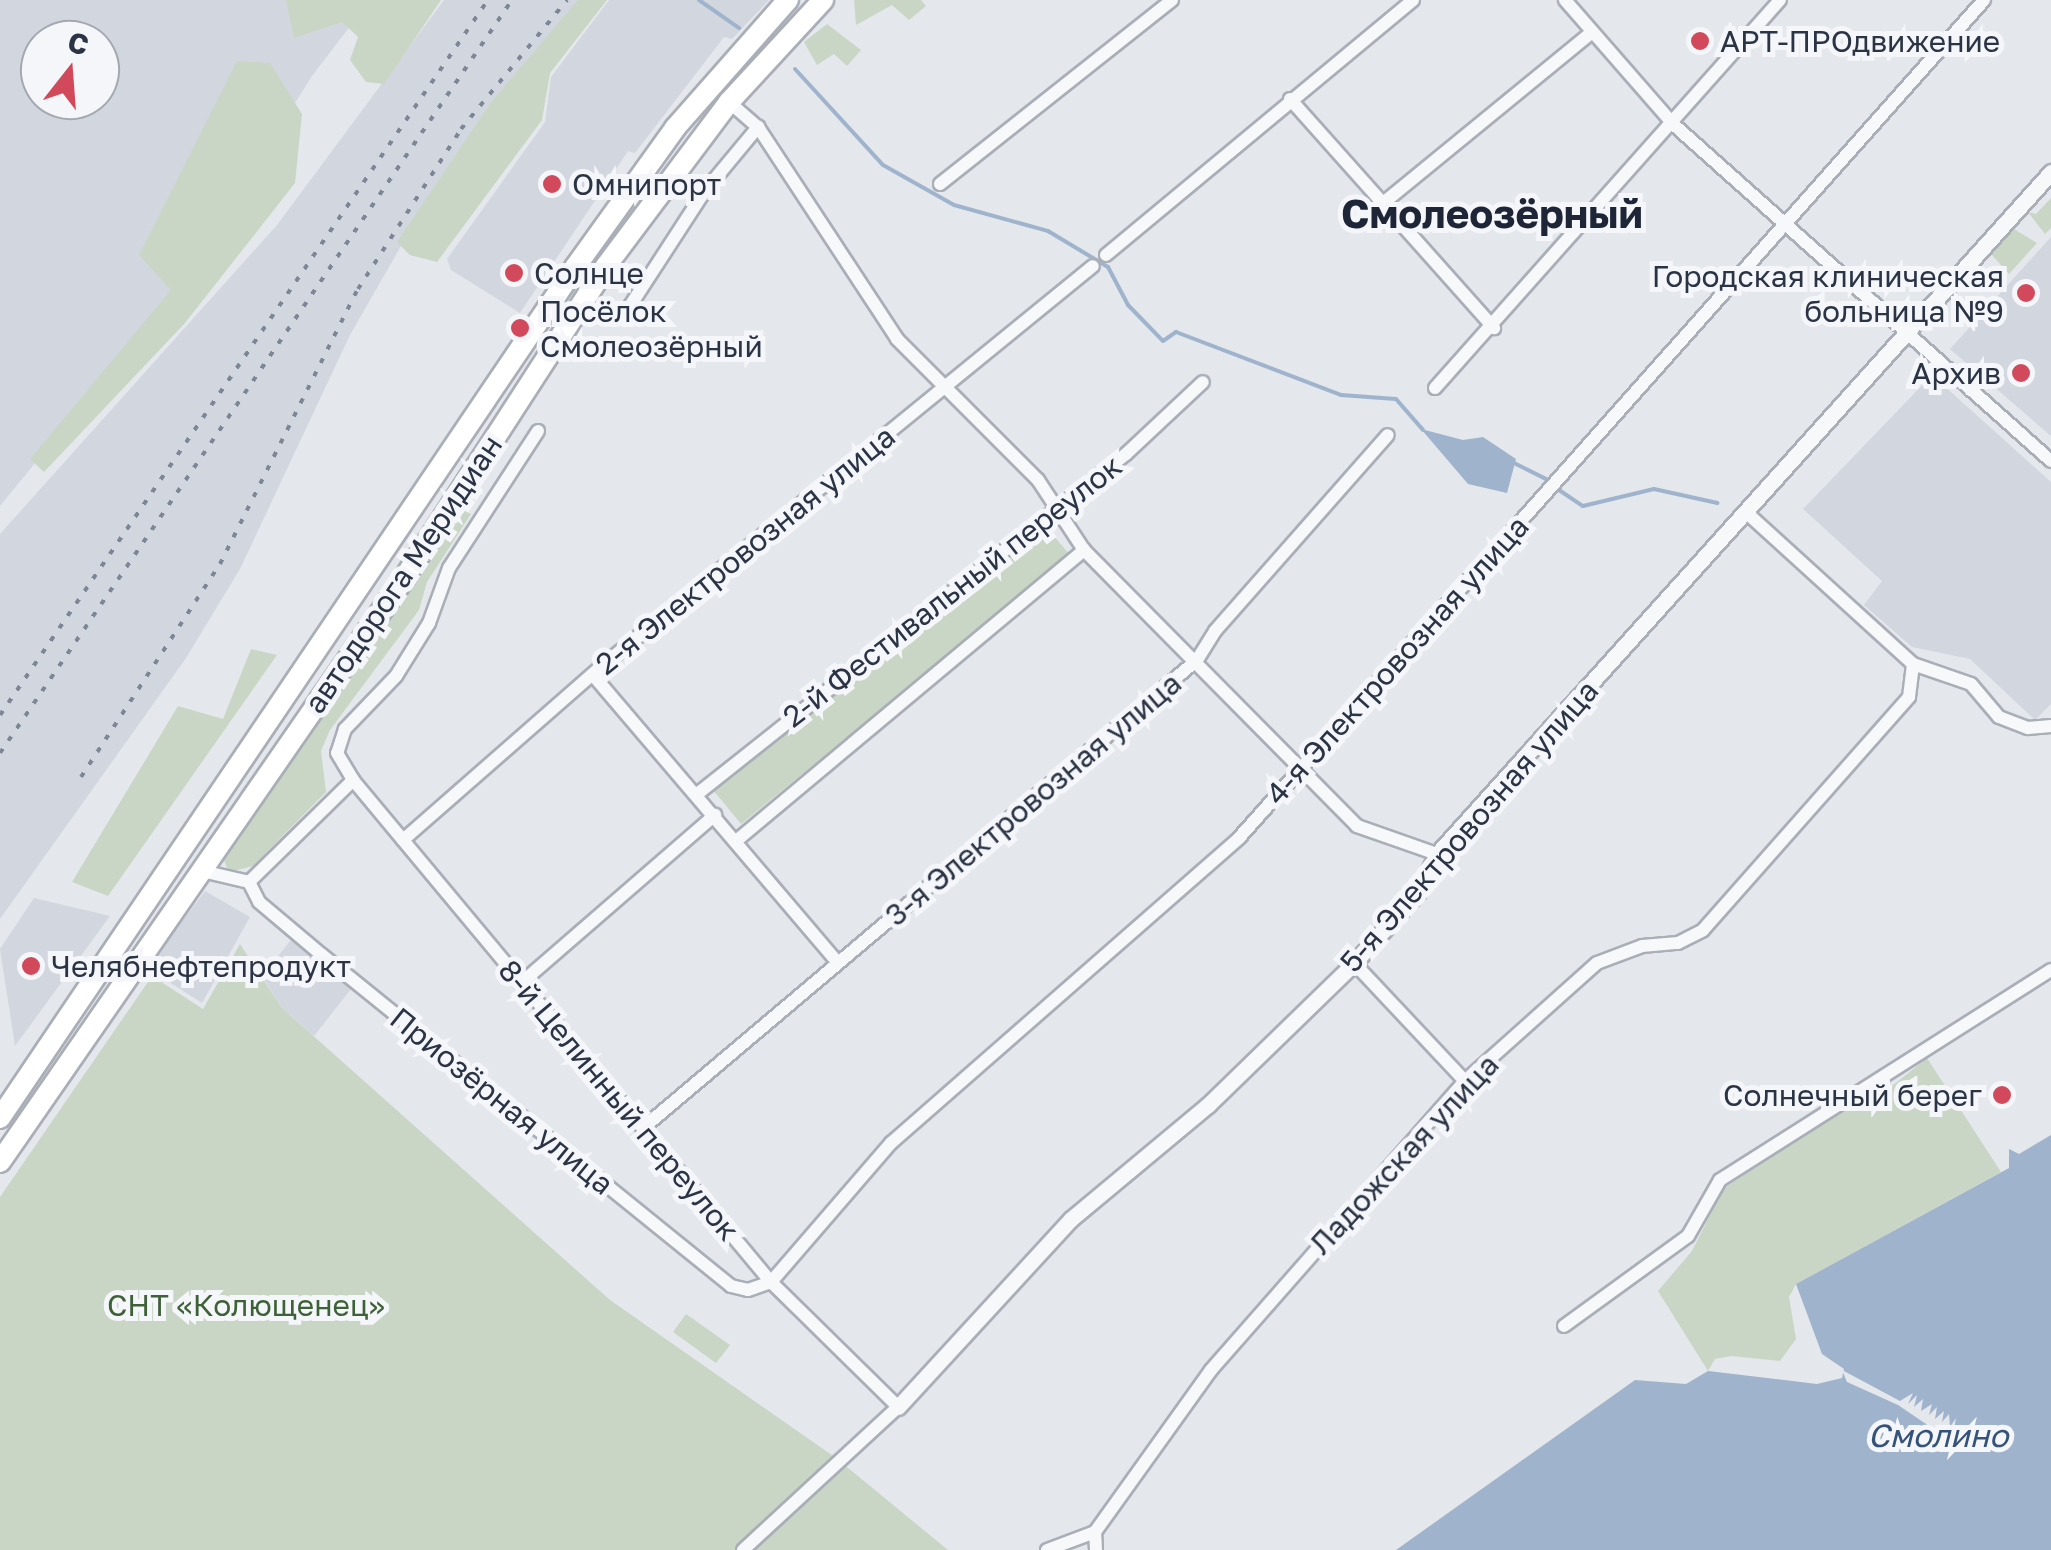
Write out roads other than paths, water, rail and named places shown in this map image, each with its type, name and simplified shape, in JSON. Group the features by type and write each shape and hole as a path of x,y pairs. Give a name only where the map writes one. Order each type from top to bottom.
{"main road":[{"name":"автодорога Меридиан","path":"0,1118 181,856 576,266 709,87 788,0"},
{"name":"автодорога Меридиан","path":"0,1162 405,577 606,266 729,102 822,0"},
{"path":"709,87 729,102"},
{"path":"181,856 202,871"}],"street":[{"path":"940,184 1172,0"},
{"path":"1106,255 1414,0"},
{"path":"1565,0 1673,124 2051,462"},
{"path":"1435,388 1494,328 1780,0"},
{"name":"4-я Электровозная улица","path":"772,1282 890,1143 1238,838 1984,0"},
{"path":"1382,204 1591,32"},
{"path":"1290,99 1494,328"},
{"path":"729,102 758,127 897,339 1038,480 1052,507 1084,550 1198,660 1299,771 1357,826 1437,854"},
{"path":"630,306 704,192 758,127"},
{"name":"5-я Электровозная улица","path":"898,1408 1070,1218 1208,1106 1354,962 1419,891 1437,854 2051,172"},
{"name":"2-я Электровозная улица","path":"403,840 594,674 1093,266"},
{"name":"2-й Фестивальный переулок","path":"696,795 1052,507 1126,454 1203,382"},
{"path":"202,871 249,882 353,780 338,753 345,729 396,676 429,623 449,568 538,431"},
{"name":"3-я Электровозная улица","path":"643,1128 1198,660 1215,631 1388,435"},
{"path":"1747,513 1913,664 1971,684 1999,717 2028,728 2051,726"},
{"name":"2-й Фестивальный переулок","path":"736,841 1084,550"},
{"name":"Ладожская улица","path":"1095,1532 1211,1370 1465,1081 1597,963 1642,946 1678,943 1703,930 1909,698 1913,664"},
{"path":"594,674 838,963"},
{"name":"8-й Целинный переулок","path":"353,780 772,1282 898,1408"},
{"path":"521,983 715,815"},
{"name":"Приозёрная улица","path":"249,882 259,902 322,955 731,1286 748,1290 772,1282"},
{"path":"1354,962 1465,1081"},
{"path":"1564,1326 1688,1236 1720,1180 2051,970"},
{"path":"744,1550 898,1408"},
{"path":"1048,1550 1095,1532 1096,1550"}],"water":[{"path":"1421,429 1463,440 1483,437 1516,459 1507,493 1468,484"},
{"name":"Смолино","path":"2051,1135 2051,1550 1396,1550 1635,1380 1686,1384 1708,1371 1817,1384 1842,1378 1844,1369 1822,1354 1796,1284 2009,1168 2009,1149 2019,1154"}],"waterway":[{"path":"699,0 739,28"},
{"path":"795,69 883,165 954,205 1048,231 1108,267 1128,305 1163,341 1176,332 1341,395 1396,399 1423,430"},
{"path":"1514,463 1550,481"},
{"path":"1556,488 1583,506 1654,489 1717,503"}],"railway":[{"path":"0,715 488,0"},
{"path":"0,753 512,0"},
{"path":"81,777 220,564 358,289 461,129 567,0"}],"place":[{"name":"АРТ-ПРОдвижение","path":"1700,41"},
{"name":"Омнипорт","path":"552,184"},
{"name":"Солнце","path":"514,273"},
{"name":"Городская клиническая больница №9","path":"2026,293"},
{"name":"Посёлок Смолеозёрный","path":"520,328"},
{"name":"Архив","path":"2021,373"},
{"name":"Челябнефтепродукт","path":"31,966"},
{"name":"Солнечный берег","path":"2002,1095"}],"district":[{"name":"Смолеозёрный","path":"1492,213"}],"park label":[{"name":"СНТ «Колющенец»","path":"246,1305"}]}
